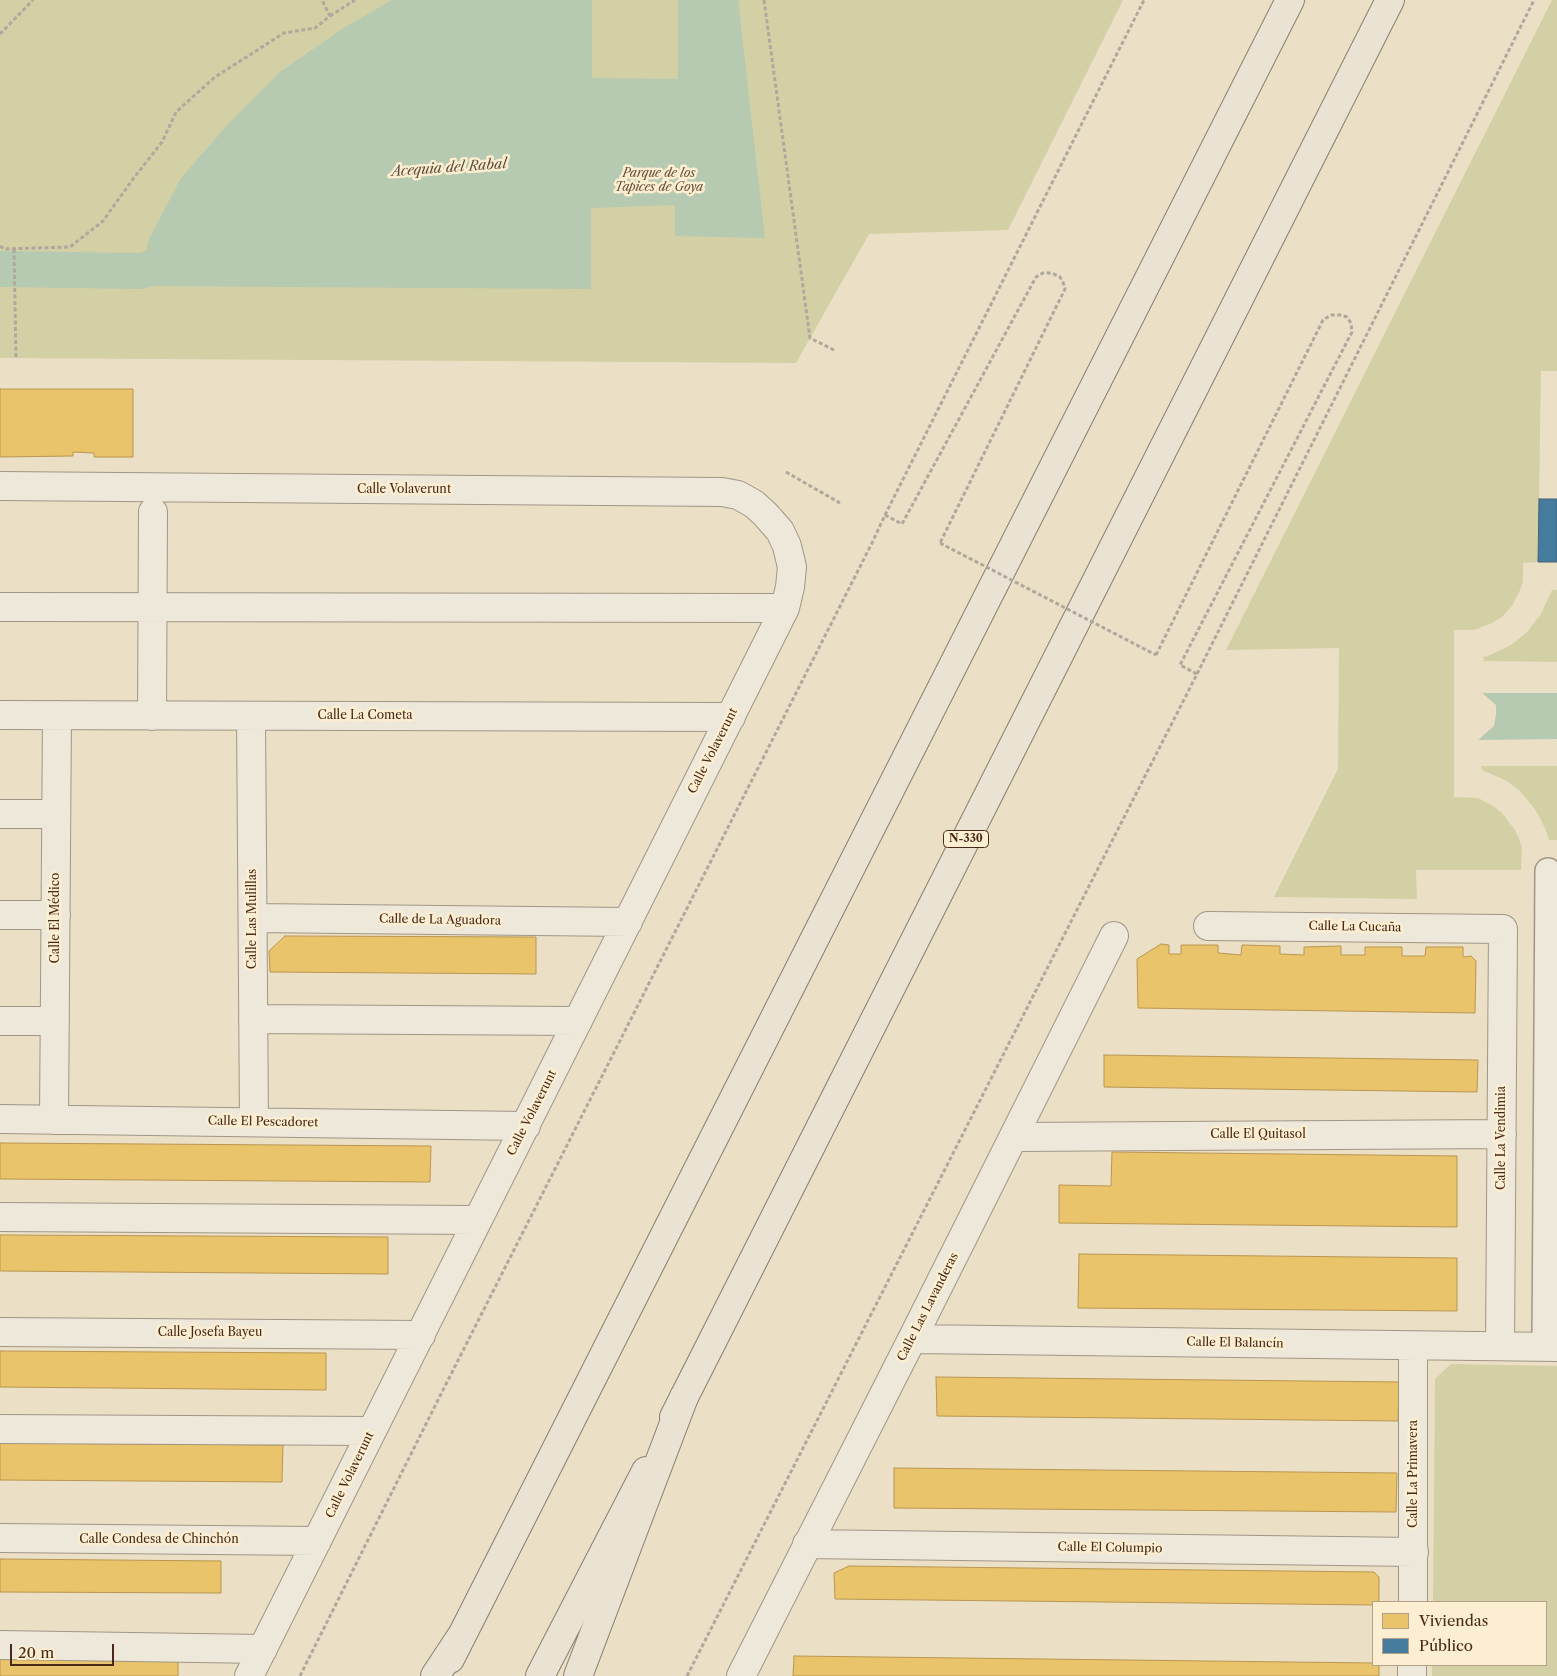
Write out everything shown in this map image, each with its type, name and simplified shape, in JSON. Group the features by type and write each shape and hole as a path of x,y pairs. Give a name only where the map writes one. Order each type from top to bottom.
{"highway":[{"path":"442,1676 1290,0"},
{"name":"N-330","path":"540,1676 684,1397 1390,0"},
{"path":"578,1676 684,1397"},
{"path":"434,1676 460,1638"}],"street":[{"name":"Calle Volaverunt","path":"0,486 722,492 738,495 754,504 780,531 788,546 792,567 790,588 785,608 250,1676"},
{"path":"152,716 153,512"},
{"path":"0,606 785,608"},
{"name":"Calle La Cometa","path":"0,715 731,717"},
{"name":"Calle El Médico","path":"54,1120 57,715"},
{"name":"Calle Las Mulillas","path":"251,716 254,1122"},
{"path":"0,814 56,814"},
{"path":"1548,870 1552,1028 1551,1347"},
{"path":"0,914 56,914"},
{"name":"Calle de La Aguadora","path":"253,918 628,922"},
{"name":"Calle La Cucaña","path":"1208,926 1503,929"},
{"name":"Calle La Vendimia","path":"1500,1346 1503,929"},
{"name":"Calle Las Lavanderas","path":"741,1676 1114,936"},
{"path":"254,1019 578,1021"},
{"path":"0,1021 55,1021"},
{"name":"Calle El Pescadoret","path":"0,1119 526,1126"},
{"name":"Calle El Quitasol","path":"1014,1137 1502,1134"},
{"path":"0,1218 478,1220"},
{"name":"Calle Josefa Bayeu","path":"0,1332 421,1335"},
{"name":"Calle El Balancín","path":"912,1339 1551,1347"},
{"name":"Calle La Primavera","path":"1413,1346 1413,1601"},
{"path":"0,1429 372,1431"},
{"name":"Calle Condesa de Chinchón","path":"0,1538 317,1541"},
{"name":"Calle El Columpio","path":"807,1544 1414,1552"},
{"path":"0,1645 263,1649"}],"path":[{"path":"0,34 33,0"},
{"path":"322,0 330,16"},
{"path":"0,246 4,249 70,247 103,221 162,142 176,112 215,77 284,33 315,28 355,0"},
{"path":"764,0 810,338 834,350"},
{"path":"300,1676 1144,0"},
{"path":"687,1676 1197,674 1534,0"},
{"path":"14,249 16,358"},
{"path":"884,515 902,524 1036,276 1043,273 1052,273 1060,277 1064,289 940,543 1156,655 1323,320 1331,315 1346,317 1351,323 1352,332 1180,665 1197,674"},
{"path":"786,472 840,503"}],"green space":[{"name":"Parque de los Tapices de Goya","path":"0,0 1123,0 1008,230 869,234 796,363 0,358"},
{"path":"1552,0 1557,0 1557,371 1541,371 1538,562 1523,563 1521,588 1512,606 1502,617 1474,630 1454,630 1454,797 1478,798 1502,813 1515,830 1522,847 1521,870 1416,870 1417,899 1274,897 1338,769 1339,648 1226,650"},
{"path":"1552,590 1557,590 1557,662 1484,661 1483,657 1511,645 1527,632 1541,614"},
{"path":"1481,766 1557,766 1557,840 1549,840 1535,809 1519,790 1505,780 1482,770"},
{"path":"1451,1364 1557,1366 1557,1676 1432,1676 1432,1666 1547,1666 1547,1601 1433,1601 1435,1379"}],"water":[{"path":"392,0 592,0 592,78 678,79 678,0 738,0 765,238 675,236 675,205 591,208 591,289 137,286 149,239 181,178 230,122 280,72 345,27"},
{"path":"1482,693 1557,693 1557,739 1478,740 1494,726 1496,714 1496,705"}],"building: Viviendas":[{"path":"0,389 133,389 133,457 94,457 94,453 73,452 73,456 0,457"},
{"path":"285,936 536,937 536,974 270,972 269,951"},
{"path":"1161,944 1169,945 1169,954 1181,954 1181,945 1218,945 1218,953 1241,955 1242,945 1280,946 1280,954 1304,955 1304,947 1341,946 1341,955 1365,955 1365,947 1402,947 1402,956 1425,956 1426,947 1463,947 1463,957 1471,956 1476,961 1475,1013 1138,1008 1137,959"},
{"path":"1104,1055 1478,1060 1477,1092 1104,1087"},
{"path":"0,1143 431,1146 430,1182 0,1179"},
{"path":"1112,1152 1457,1156 1457,1227 1059,1223 1059,1185 1111,1186"},
{"path":"0,1235 388,1237 388,1274 0,1271"},
{"path":"1079,1254 1457,1258 1457,1311 1078,1308"},
{"path":"0,1351 326,1353 326,1390 0,1387"},
{"path":"936,1377 1399,1382 1398,1421 937,1416"},
{"path":"0,1443 283,1445 282,1482 0,1480"},
{"path":"894,1468 1397,1473 1396,1512 894,1508"},
{"path":"0,1559 221,1561 221,1593 0,1592"},
{"path":"849,1566 1374,1572 1379,1577 1379,1601 1372,1601 1372,1605 835,1599 834,1573"},
{"path":"0,1652 178,1653 178,1676 0,1676"},
{"path":"794,1656 1372,1663 1372,1666 1379,1666 1379,1676 793,1676"}],"building: Público":[{"path":"1539,499 1557,499 1557,562 1538,562"}],"waterway":[{"name":"Acequia del Rabal","path":"0,269 141,271 189,257"}]}
